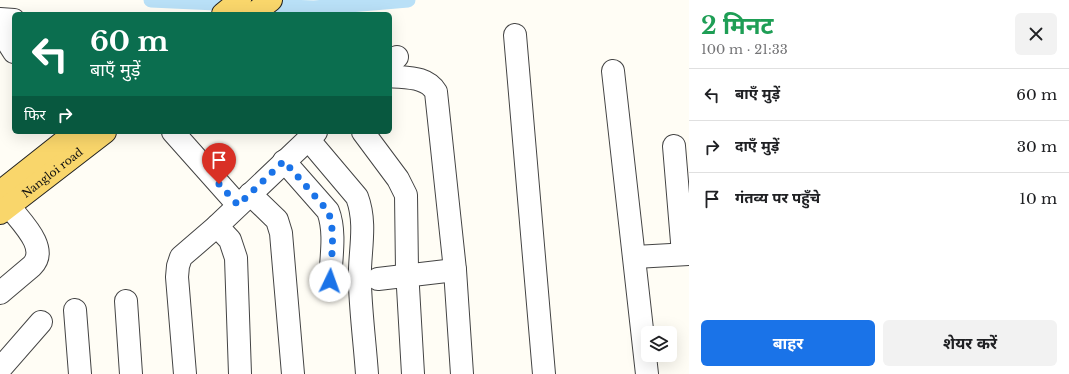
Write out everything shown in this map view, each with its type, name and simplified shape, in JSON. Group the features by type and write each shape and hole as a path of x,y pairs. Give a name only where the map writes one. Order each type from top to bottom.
{"main road":[{"path":"3,204 71,134"},
{"name":"Nangloi road","path":"3,204 103,134"}],"street":[{"path":"515,35 544,374"},
{"path":"392,66 432,86 436,92 455,270 462,374"},
{"path":"613,71 647,374"},
{"path":"175,134 244,199 273,215 282,234 293,374"},
{"path":"364,134 398,179 406,195 407,275 413,374"},
{"path":"185,374 178,266 181,258 218,226 244,199 312,136 358,197 360,205 363,230 360,284 367,374"},
{"path":"635,257 686,254 674,146"},
{"path":"284,161 328,211 332,241 330,281"},
{"path":"0,293 32,266 36,262 38,256 36,246 31,235 3,204"},
{"path":"218,226 230,240 236,258 240,374"},
{"path":"378,279 455,270"},
{"path":"126,301 131,374"},
{"path":"75,310 77,371"},
{"path":"0,369 41,322"}],"waterway":[{"path":"151,0 238,4"},
{"path":"260,6 314,8 408,0"}],"route":[{"path":"219,184 238,205 284,161 328,211 331,224 332,241 330,281"}]}
